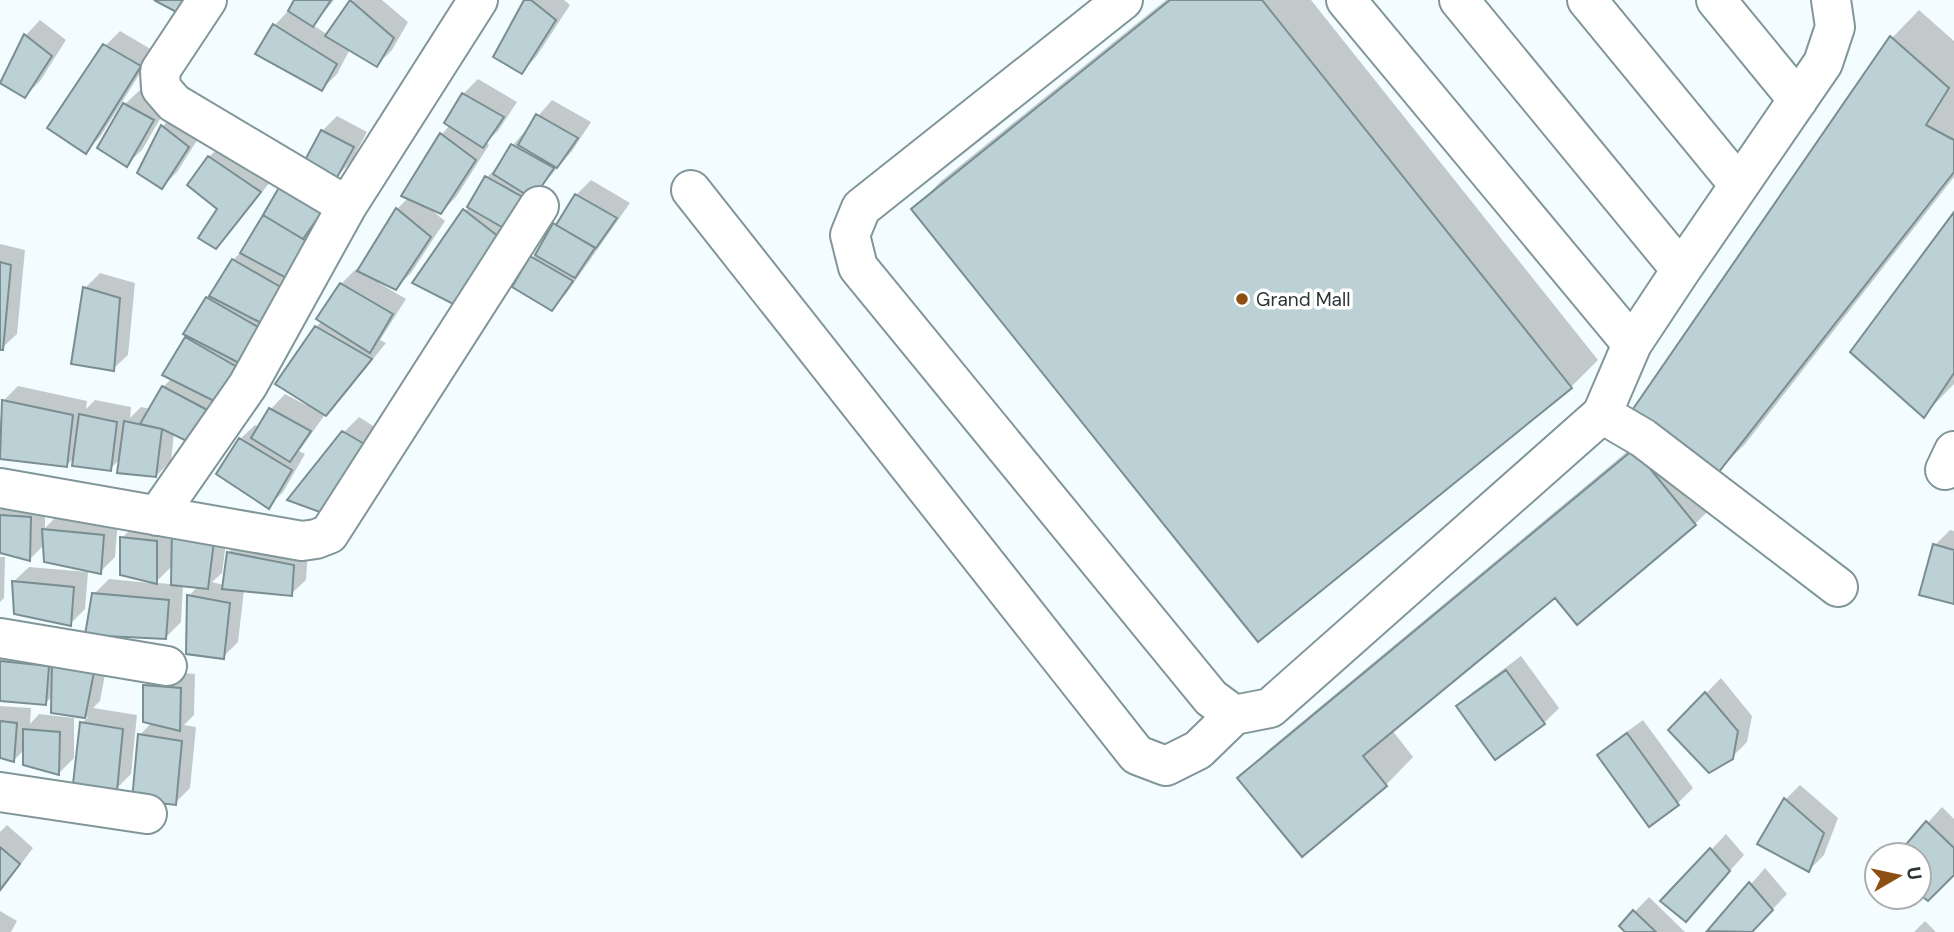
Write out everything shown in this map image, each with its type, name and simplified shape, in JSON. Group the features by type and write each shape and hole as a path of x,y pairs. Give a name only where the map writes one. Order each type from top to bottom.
{"street":[{"path":"207,0 160,71 161,88 174,103 347,206"},
{"path":"157,516 248,385 347,206 478,0"},
{"path":"1123,0 861,208 850,235 859,267 1211,698 1234,715"},
{"path":"1346,0 1632,344"},
{"path":"1459,0 1681,270"},
{"path":"1587,0 1740,185"},
{"path":"1716,0 1798,100"},
{"path":"691,190 1137,755 1166,766 1198,750 1234,715 1270,708 1602,414 1632,344 1824,63 1835,27 1831,0"},
{"path":"0,488 302,541 316,540 329,534 539,206"},
{"path":"1602,414 1643,438 1838,587"},
{"path":"0,638 167,666"},
{"path":"0,792 147,814"}],"building":[{"path":"154,0 191,0 180,14"},
{"path":"294,0 331,0 313,27 288,11"},
{"path":"350,0 394,38 377,67 325,36"},
{"path":"524,0 531,0 556,20 522,74 493,57"},
{"name":"Grand Mall","path":"1170,0 1262,0 1572,388 1258,642 911,209"},
{"path":"273,24 337,64 322,91 255,54"},
{"path":"24,34 52,56 25,98 0,83"},
{"path":"1890,36 1949,88 1926,125 1954,140 1954,172 1718,473 1633,409"},
{"path":"103,44 141,66 86,154 47,128"},
{"path":"462,93 504,117 483,148 444,123"},
{"path":"123,103 154,120 127,167 97,148"},
{"path":"536,114 578,138 557,168 518,145"},
{"path":"161,125 189,147 162,189 137,173"},
{"path":"321,130 354,147 336,179 304,162"},
{"path":"440,133 476,160 441,214 401,196"},
{"path":"511,144 554,168 533,199 493,174"},
{"path":"208,156 261,192 216,249 198,238 217,209 187,185"},
{"path":"485,176 528,200 507,230 467,207"},
{"path":"281,184 324,209 303,239 263,215"},
{"path":"575,194 617,218 596,248 556,225"},
{"path":"396,208 431,237 396,290 357,271"},
{"path":"463,209 499,237 459,307 412,283"},
{"path":"1954,212 1954,373 1924,418 1850,352"},
{"path":"263,215 316,247 292,281 240,253"},
{"path":"553,223 595,248 575,278 535,255"},
{"path":"530,256 573,281 552,311 512,287"},
{"path":"232,259 291,293 269,327 209,296"},
{"path":"0,262 11,265 3,350 0,350"},
{"path":"340,283 393,314 370,353 316,319"},
{"path":"83,287 120,298 114,371 71,364"},
{"path":"206,297 265,331 243,365 183,334"},
{"path":"315,326 372,359 326,416 275,384"},
{"path":"185,337 244,371 222,405 162,375"},
{"path":"162,386 215,414 197,446 162,429 140,424"},
{"path":"2,400 73,415 67,467 0,459"},
{"path":"269,408 311,431 290,462 251,438"},
{"path":"79,414 117,422 111,471 72,466"},
{"path":"124,421 162,429 156,477 117,473"},
{"path":"342,431 373,449 328,515 287,500"},
{"path":"239,438 292,470 269,509 216,474"},
{"path":"1634,449 1696,525 1577,625 1555,598 1363,756 1387,786 1302,857 1237,778"},
{"path":"0,515 31,517 30,561 0,553"},
{"path":"172,526 215,533 208,589 171,585"},
{"path":"42,529 104,535 101,574 44,562"},
{"path":"120,537 157,541 157,584 120,575"},
{"path":"1933,544 1954,550 1954,604 1919,595"},
{"path":"227,552 294,565 292,596 222,589"},
{"path":"12,581 74,587 71,626 14,614"},
{"path":"92,593 169,600 166,639 85,635"},
{"path":"187,595 230,603 224,659 186,654"},
{"path":"52,660 95,667 85,718 51,713"},
{"path":"0,661 49,666 46,705 0,701"},
{"path":"1506,670 1545,724 1495,760 1456,706"},
{"path":"143,685 181,688 180,731 143,722"},
{"path":"1705,692 1738,731 1733,759 1709,773 1668,730"},
{"path":"0,721 17,723 14,762 0,758"},
{"path":"80,722 123,729 117,791 73,784"},
{"path":"23,729 60,732 59,775 23,765"},
{"path":"1627,733 1679,805 1649,827 1597,755"},
{"path":"138,734 182,741 176,805 132,800"},
{"path":"1784,798 1824,833 1809,872 1757,844"},
{"path":"1926,821 1954,848 1954,875 1933,896 1933,841 1909,841"},
{"path":"0,847 20,864 0,890"},
{"path":"1710,848 1730,871 1686,922 1660,901"},
{"path":"1749,882 1773,910 1752,932 1707,931"},
{"path":"1633,910 1656,932 1625,932 1619,926"}],"place":[{"name":"Grand Mall","path":"1242,299"}]}
